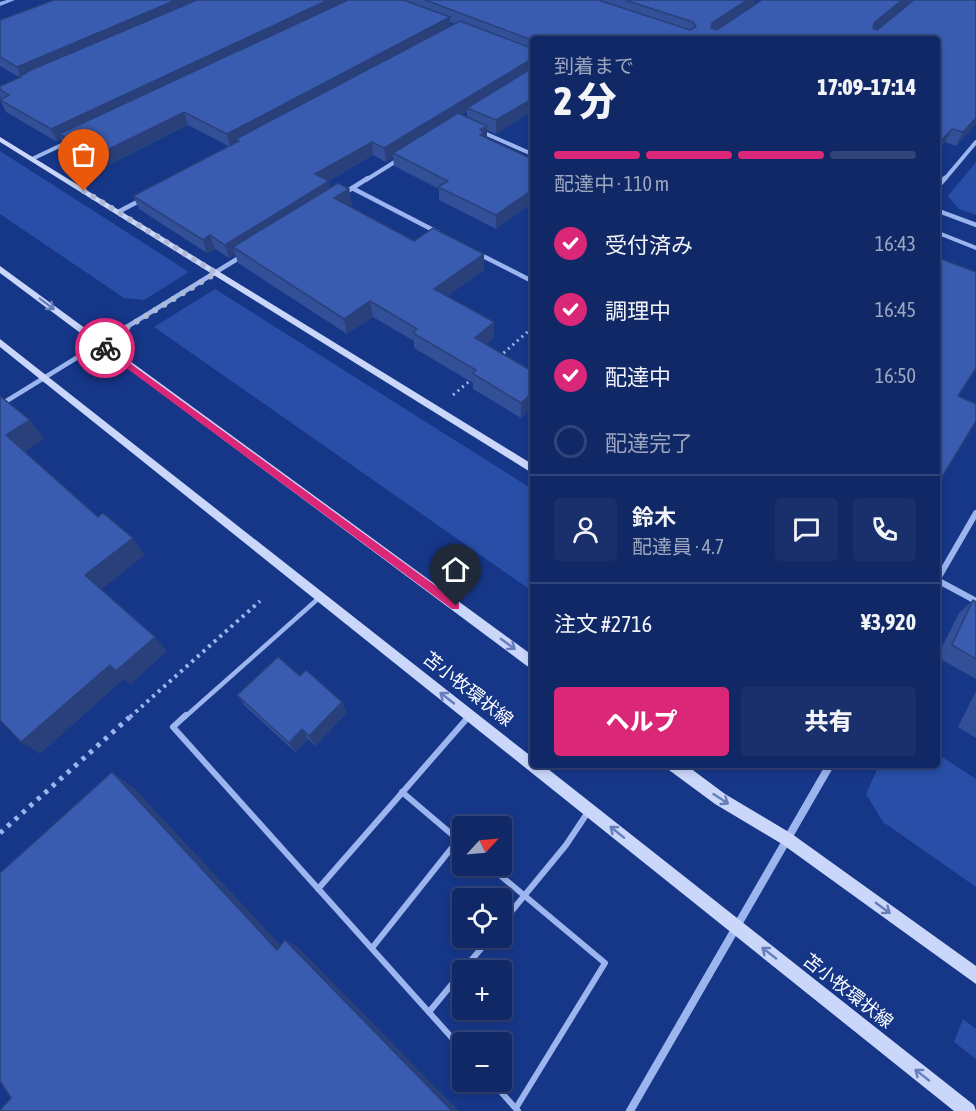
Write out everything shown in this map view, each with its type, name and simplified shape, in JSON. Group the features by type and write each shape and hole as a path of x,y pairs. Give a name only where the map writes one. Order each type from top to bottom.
{"main road":[{"path":"0,139 530,468"},
{"path":"0,269 530,661"},
{"name":"苫小牧環状線","path":"0,342 530,763"},
{"name":"苫小牧環状線","path":"536,768 968,1111"},
{"path":"678,768 720,799 787,839 976,976"}],"street":[{"path":"480,131 530,153"},
{"path":"32,159 75,138"},
{"path":"940,184 976,142"},
{"path":"332,200 410,152"},
{"path":"352,188 447,237"},
{"path":"118,212 149,196"},
{"path":"940,212 976,225"},
{"path":"469,248 530,280"},
{"path":"0,405 245,254"},
{"path":"940,576 976,513"},
{"path":"940,583 976,601"},
{"path":"630,1111 828,768"}],"lane":[{"path":"940,234 976,248"},
{"path":"321,597 173,727 452,1037"},
{"path":"318,889 470,716"},
{"path":"402,792 452,834"},
{"path":"512,911 566,845 589,810"},
{"path":"372,948 452,851"},
{"path":"501,876 605,963 517,1110 501,1092"},
{"path":"472,960 482,948"},
{"path":"429,1012 452,984"}],"path":[{"path":"498,358 530,330"},
{"path":"436,410 480,372"},
{"path":"0,833 260,601"}],"shaded area":[{"path":"0,151 189,272 144,300 124,298 0,214"},
{"path":"976,162 976,215 959,209 948,196"},
{"path":"215,289 530,488 530,590 154,327"},
{"path":"940,756 976,779 976,887 883,822 866,794 878,768 940,768"},
{"path":"963,1019 976,1029 976,1059 954,1042"}],"building":[{"path":"54,0 176,0 17,67 0,57 0,20"},
{"path":"197,0 328,0 51,129 0,100 9,95 0,90 0,86 21,77 19,76 26,72"},
{"path":"348,0 403,0 450,17 227,134 184,112 97,155 59,134"},
{"path":"425,0 598,0 690,30 696,27 693,22 625,0 747,0 712,23 711,28 717,30 762,0 902,0 874,23 873,28 877,30 914,0 976,0 976,118 963,132 952,129 940,142 940,36 530,36 530,39"},
{"path":"460,21 530,47 530,60 384,148 372,142 315,174 329,181 225,245 210,235 203,240 133,196 239,141 236,139"},
{"path":"530,69 530,100 496,120 467,108"},
{"path":"458,113 487,126 480,130 485,132 480,135 530,158 530,191 496,215 438,187 448,181 393,153"},
{"path":"338,183 349,189 334,198 414,241 433,228 484,254 434,289 494,322 475,338 530,370 530,395 521,403 472,373 476,370 413,333 417,329 370,301 344,319 233,247"},
{"path":"940,258 976,272 976,368 958,396 976,404 976,421 940,480"},
{"path":"0,396 30,420 6,435 98,517 103,513 133,538 85,575 155,637 116,671 110,665 21,742 0,720"},
{"path":"973,600 976,602 976,659 952,645"},
{"path":"278,657 300,676 306,670 342,702 309,736 302,729 289,743 237,695"},
{"path":"112,772 277,950 285,940 452,1111 0,1111 11,1098 0,1081 0,873"}],"waterway":[{"path":"0,4 12,0"}],"way so far":[{"path":"84,191 216,273 100,344 105,348"}],"route":[{"path":"105,348 456,606"}]}
